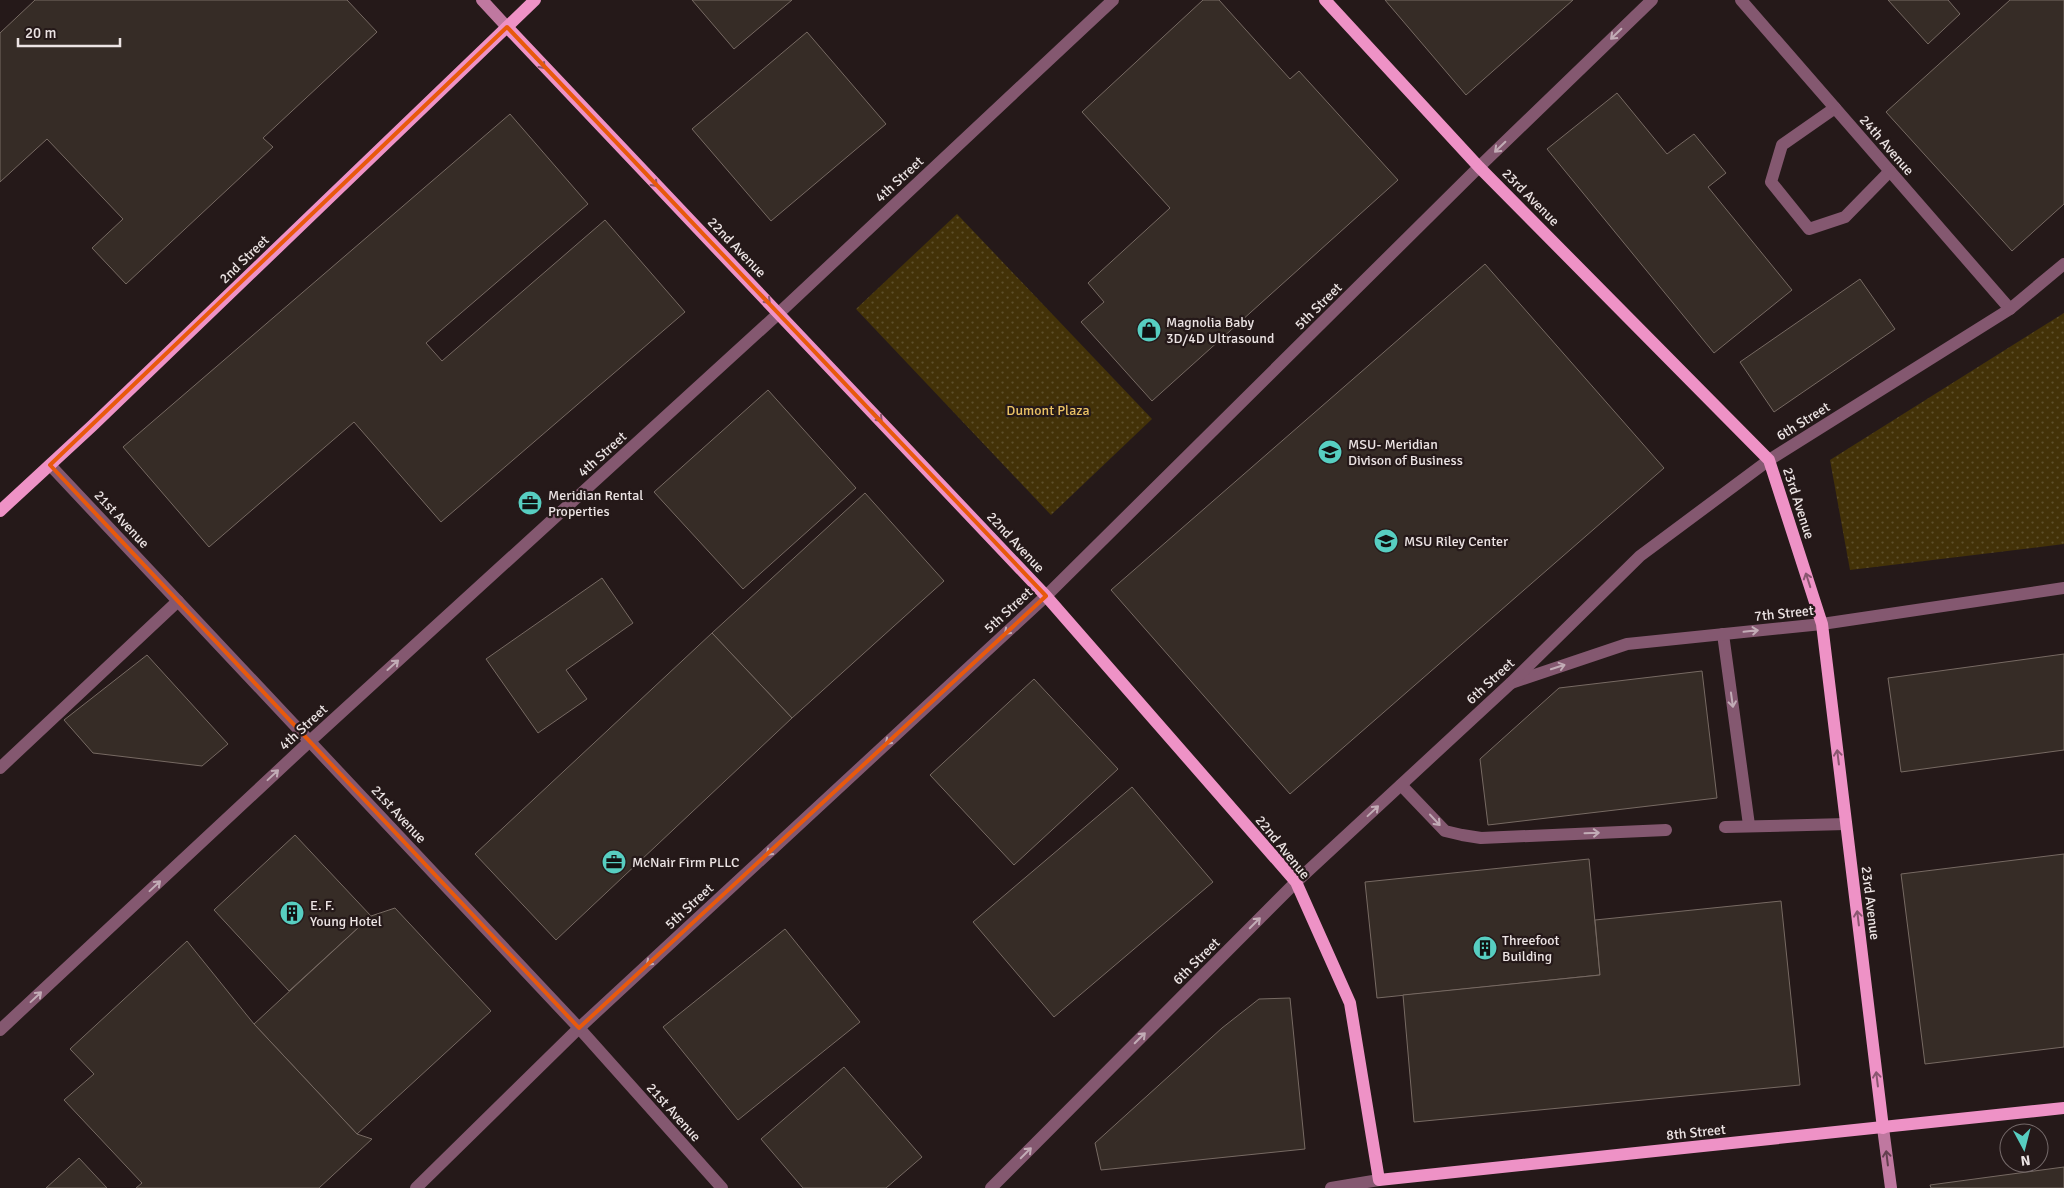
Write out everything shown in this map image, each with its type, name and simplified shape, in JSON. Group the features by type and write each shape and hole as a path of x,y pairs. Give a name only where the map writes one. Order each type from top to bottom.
{"main road":[{"name":"22nd Avenue","path":"482,0 1046,596 1296,882 1350,1003 1379,1184"},
{"name":"2nd Street","path":"0,511 535,0"},
{"name":"23rd Avenue","path":"1325,0 1479,167 1769,460 1822,624 1891,1188"},
{"name":"8th Street","path":"1379,1184 2064,1108"}],"street":[{"name":"4th Street","path":"0,1030 310,741 779,313 1112,0"},
{"name":"5th Street","path":"416,1188 579,1028 1046,596 1479,167 1652,0"},
{"name":"24th Avenue","path":"1741,0 2010,309"},
{"path":"1835,108 1782,146 1771,182 1810,229 1845,217 1890,171"},
{"name":"6th Street","path":"991,1188 1296,882 1511,683 1640,556 1769,460 2010,309 2064,264"},
{"name":"21st Avenue","path":"50,465 579,1028 722,1188"},
{"name":"7th Street","path":"1511,683 1627,644 1822,624 2064,588"},
{"path":"0,768 178,601"},
{"path":"1724,634 1749,825"},
{"path":"1401,785 1445,831 1462,836 1481,838 1666,830"},
{"path":"1725,827 1846,824"},
{"name":"8th Street","path":"1331,1188 1379,1184"}],"highlighted area":[{"path":"507,27 1046,596 579,1028 50,465"}],"green space":[{"name":"Dumont Plaza","path":"957,214 1152,419 1051,515 856,309"},
{"path":"2064,313 2064,544 1850,570 1830,460"}],"building":[{"path":"35,0 347,0 377,32 263,138 273,147 126,284 92,248 123,219 47,139 0,182 0,33"},
{"path":"692,0 792,0 734,49"},
{"path":"1203,0 1219,0 1290,79 1299,71 1398,180 1152,401 1081,322 1104,302 1088,283 1170,208 1082,112"},
{"path":"1385,0 1573,0 1466,95"},
{"path":"1888,0 1948,0 1960,14 1928,44"},
{"path":"2010,0 2064,0 2064,204 2012,251 1886,112"},
{"path":"807,32 886,124 771,221 692,129"},
{"path":"1617,93 1667,154 1694,134 1726,173 1708,187 1792,290 1714,353 1547,149"},
{"path":"510,114 588,204 426,343 442,361 605,220 685,312 441,522 354,422 209,547 123,447"},
{"name":"MSU Riley Center","path":"1485,264 1664,468 1290,794 1111,590"},
{"path":"1860,279 1895,329 1774,412 1740,362"},
{"path":"768,390 856,488 743,589 654,492"},
{"path":"865,493 944,581 792,718 712,633"},
{"path":"602,578 633,623 566,670 587,699 538,733 486,659"},
{"path":"712,633 792,718 556,940 475,854"},
{"path":"2064,654 2064,750 1901,772 1888,678"},
{"path":"147,655 228,744 202,766 93,753 64,720"},
{"path":"1702,671 1717,798 1488,825 1480,759 1559,688"},
{"path":"1034,679 1118,769 1014,865 930,775"},
{"path":"1132,787 1213,882 1054,1017 973,922"},
{"name":"E. F. Young Hotel","path":"295,835 371,916 289,991 214,910"},
{"path":"2064,854 2064,1047 1925,1064 1901,874"},
{"name":"Threefoot Building","path":"1589,859 1600,975 1377,998 1365,882"},
{"path":"1781,901 1800,1085 1414,1122 1403,995 1600,975 1595,920"},
{"path":"395,908 491,1011 357,1134 254,1024 371,916"},
{"path":"785,929 860,1022 738,1120 663,1027"},
{"path":"187,941 254,1024 357,1134 372,1139 319,1188 136,1188 142,1183 64,1100 94,1074 70,1049"},
{"path":"1290,998 1305,1149 1101,1170 1095,1143 1222,1028 1259,999"},
{"path":"844,1067 922,1157 886,1188 803,1188 761,1139"},
{"path":"79,1158 107,1188 46,1188"},
{"path":"2064,1167 2064,1188 1931,1188 1930,1185 2019,1173 2049,1173 2049,1169"}],"place":[{"name":"Magnolia Baby 3D/4D Ultrasound","path":"1149,330"},
{"name":"MSU- Meridian Divison of Business","path":"1330,452"},
{"name":"Meridian Rental Properties","path":"530,503"},
{"name":"MSU Riley Center","path":"1386,541"},
{"name":"McNair Firm PLLC","path":"614,862"},
{"name":"E. F. Young Hotel","path":"292,913"},
{"name":"Threefoot Building","path":"1485,948"}]}
